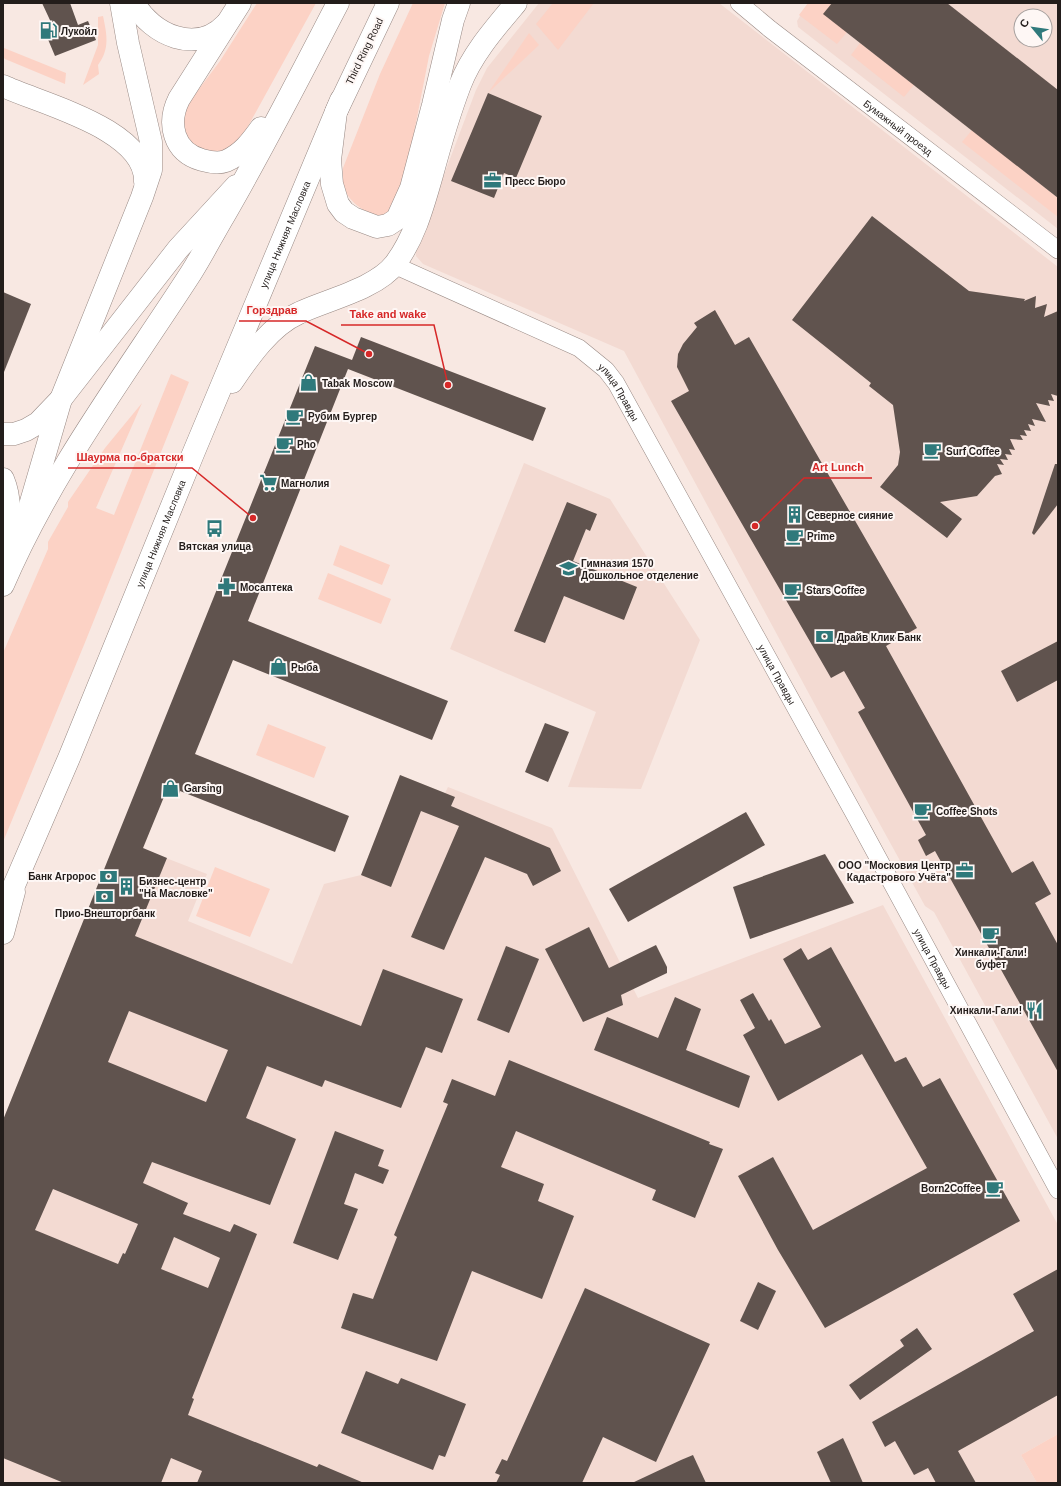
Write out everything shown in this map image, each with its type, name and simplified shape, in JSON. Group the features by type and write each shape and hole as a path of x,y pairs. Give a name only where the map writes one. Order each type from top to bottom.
{"main road":[{"path":"3,585 8,561 62,399 142,197 151,170 150,142 128,43 121,3"},
{"path":"134,3 147,21 158,30 182,38 198,39 207,36 224,26 237,9"},
{"path":"8,561 98,413 192,271 250,169 338,3"},
{"name":"Third Ring Road","path":"341,100 388,3"},
{"path":"341,100 334,123 330,160 332,184 338,204 344,212 360,221 377,227 388,225 393,223 400,214 411,188 433,105 453,20 459,3"},
{"path":"443,136 457,53 474,3"},
{"path":"193,454 233,381 257,349 277,327 298,313 350,293 381,277 394,265 418,223 443,136 460,84 467,68 483,44 516,3"},
{"path":"237,9 173,110 172,124 175,136 184,151 196,159 211,163 224,162 240,154 250,144 299,78"},
{"path":"3,86 82,118 129,146 138,158 145,173 142,197"},
{"name":"улица Нижняя Масловка","path":"3,911 18,879 341,100"},
{"path":"3,434 14,434 32,426 62,399 178,249 250,169"},
{"path":"3,479 9,504 8,561"},
{"name":"улица Нижняя Масловка","path":"3,933 18,879"}],"street":[{"name":"Бумажный проезд","path":"739,3 1058,250"},
{"name":"улица Правды","path":"394,265 579,348 606,370 616,383 854,813 1058,1190"}],"shaded area":[{"path":"257,3 316,3 241,139 221,153 203,152 188,139 183,130 184,109 220,61"},
{"path":"413,3 445,3 429,56 403,189 396,207 390,213 375,215 360,208 348,196 343,185 343,168 380,74"},
{"path":"539,3 719,3 1058,267 1058,1139 934,912 925,906 855,779 624,351 423,264 416,256 416,249 476,90 487,68"},
{"path":"553,3 594,3 558,50 536,24"},
{"path":"808,3 1058,3 1058,229 798,27 797,21"},
{"path":"808,3 832,3 824,14 847,32 837,44 799,15"},
{"path":"103,16 106,29 106,47 102,59 98,65 99,74 83,85 98,45 98,17"},
{"path":"529,33 539,45 488,93"},
{"path":"860,43 914,85 904,97 851,55"},
{"path":"4,48 66,73 65,84 5,59 3,57"},
{"path":"972,130 1058,198 1058,217 962,142"},
{"path":"171,374 189,382 86,640 3,842 3,653 48,549 48,542 68,507 68,502 105,448 142,403 96,508 114,515"},
{"name":"Гимназия 1570 Дошкольное отделение","path":"524,463 610,499 700,640 641,789 568,787 596,712 450,649"},
{"path":"340,545 390,565 382,585 333,565"},
{"path":"328,573 391,599 381,624 318,599"},
{"path":"268,724 326,747 314,778 256,755"},
{"path":"400,775 445,793 448,787 552,828 638,998 883,905 1058,1225 1058,1434 1021,1455 1037,1483 3,1483 3,1120 126,817 151,828 143,849 207,874 188,921 292,964 324,884 361,875"},
{"path":"215,867 270,889 250,937 196,916"},
{"path":"1058,1434 1058,1483 1037,1483 1021,1455"}],"building":[{"path":"42,3 70,3 78,25 88,21 96,40 55,56 47,37 56,33"},
{"path":"832,3 947,3 1058,90 1058,198 823,14"},
{"path":"488,93 542,116 516,178 504,173 494,198 451,181"},
{"path":"872,216 969,291 1025,299 1024,301 1036,296 1035,308 1047,304 1044,317 1058,311 1058,396 1051,394 1054,401 1048,400 1050,406 1036,403 1046,422 1032,419 1035,426 1028,424 1031,431 1024,430 1027,436 1020,435 1023,440 1010,439 1015,450 1009,449 1012,455 1005,454 1008,460 1000,459 1004,465 997,464 1002,474 995,476 977,496 940,502 962,519 947,538 880,487 898,465 900,452 893,405 869,386 871,383 792,320"},
{"path":"3,292 31,304 4,372 3,372"},
{"path":"715,310 735,345 749,337 917,628 886,646 1012,873 1033,861 1051,894 1035,903 1058,945 1058,1072 935,851 926,856 918,840 926,835 858,712 865,708 844,671 831,678 671,401 689,391 677,367 678,354 683,344 697,327 694,323"},
{"path":"361,337 546,408 533,441 348,369 248,621 448,701 432,740 233,660 195,754 349,816 335,852 180,791 178,797 166,792 143,848 167,858 135,936 361,1026 383,969 463,999 442,1053 426,1047 401,1108 325,1080 322,1087 267,1066 246,1118 296,1139 270,1205 152,1162 143,1183 188,1203 183,1214 230,1232 234,1224 257,1234 192,1398 194,1399 188,1415 317,1467 319,1464 364,1483 197,1483 202,1471 171,1458 161,1483 64,1483 3,1458 3,1120 315,346 352,360","holes":["129,1011 228,1050 206,1102 108,1062","53,1189 138,1224 125,1254 123,1253 118,1264 35,1230","174,1237 220,1258 208,1288 161,1269"]},
{"path":"1055,464 1058,464 1058,504 1034,535 1032,533"},
{"path":"567,502 597,514 590,531 586,529 573,561 637,587 624,620 564,596 545,643 514,631"},
{"path":"1058,641 1058,680 1017,702 1001,671"},
{"path":"545,723 569,732 548,782 525,772"},
{"path":"400,775 455,797 451,806 550,848 561,871 533,886 527,874 485,857 444,950 411,937 459,826 421,811 391,887 361,875"},
{"path":"746,812 765,845 628,922 609,889"},
{"path":"825,854 854,903 750,939 733,887"},
{"path":"589,927 609,968 656,945 667,967 667,973 621,995 623,1005 583,1022 545,949"},
{"path":"506,946 539,959 509,1033 477,1020"},
{"path":"831,947 895,1062 906,1057 923,1087 940,1078 1020,1221 825,1328 778,1250 738,1176 773,1157 813,1230 927,1168 862,1054 778,1101 743,1035 755,1028 740,1000 753,993 769,1021 771,1019 785,1044 821,1027 783,959 801,948 808,960"},
{"path":"675,997 701,1009 686,1050 750,1076 739,1108 594,1050 607,1017 658,1038"},
{"path":"509,1060 710,1142 709,1144 723,1149 695,1218 652,1200 656,1190 516,1131 501,1167 544,1184 538,1201 574,1216 542,1299 472,1271 437,1361 341,1328 353,1293 373,1299 397,1237 394,1235 448,1104 443,1102 452,1079 495,1096"},
{"path":"335,1131 384,1150 378,1166 389,1170 383,1184 355,1173 344,1204 358,1209 338,1260 293,1243"},
{"path":"1058,1269 1058,1395 958,1451 976,1483 936,1483 928,1468 914,1475 895,1441 885,1447 872,1422 1034,1331 1013,1294"},
{"path":"758,1282 776,1291 758,1330 740,1321"},
{"path":"585,1288 710,1344 656,1462 603,1437 582,1483 496,1483 500,1475 495,1473 502,1459 507,1461"},
{"path":"917,1328 932,1349 860,1400 849,1385 904,1346 900,1340"},
{"path":"366,1371 398,1384 401,1378 466,1404 445,1457 439,1455 433,1470 341,1433"},
{"path":"843,1438 863,1483 831,1483 817,1452"},
{"path":"693,1455 706,1483 632,1483 681,1460"}],"place":[{"name":"Лукойл","path":"48,31"},
{"name":"Пресс Бюро","path":"492,181"},
{"name":"Горздрав","path":"369,354"},
{"name":"Tabak Moscow","path":"309,383"},
{"name":"Take and wake","path":"448,385"},
{"name":"Рубим Бургер","path":"295,416"},
{"name":"Pho","path":"284,444"},
{"name":"Surf Coffee","path":"933,451"},
{"name":"Магнолия","path":"268,483"},
{"name":"Северное сияние","path":"794,515"},
{"name":"Шаурма по-братски","path":"253,518"},
{"name":"Art Lunch","path":"755,526"},
{"name":"Вятская улица","path":"215,529"},
{"name":"Prime","path":"794,536"},
{"name":"Гимназия 1570 Дошкольное отделение","path":"568,569"},
{"name":"Мосаптека","path":"227,587"},
{"name":"Stars Coffee","path":"793,590"},
{"name":"Драйв Клик Банк","path":"824,637"},
{"name":"Рыба","path":"278,667"},
{"name":"Garsing","path":"171,788"},
{"name":"Coffee Shots","path":"923,811"},
{"name":"ООО \"Московия Центр Кадастрового Учёта\"","path":"964,871"},
{"name":"Банк Агророс","path":"109,876"},
{"name":"Бизнес-центр \"На Масловке\"","path":"126,887"},
{"name":"Прио-Внешторгбанк","path":"105,896"},
{"name":"Хинкали-Гали! буфет","path":"991,935"},
{"name":"Хинкали-Гали!","path":"1035,1010"},
{"name":"Born2Coffee","path":"994,1188"}]}
